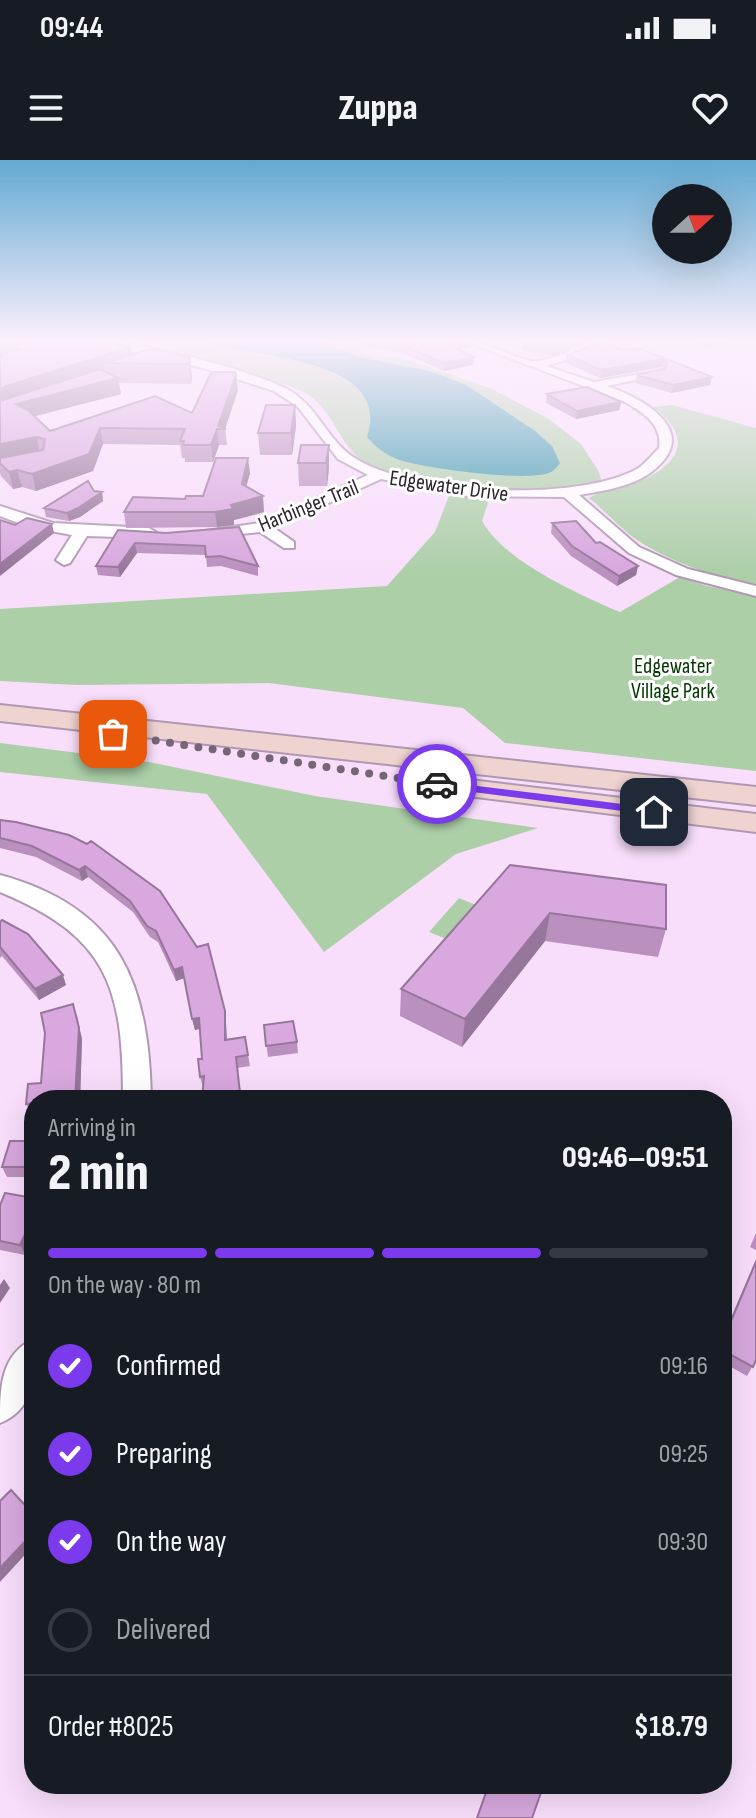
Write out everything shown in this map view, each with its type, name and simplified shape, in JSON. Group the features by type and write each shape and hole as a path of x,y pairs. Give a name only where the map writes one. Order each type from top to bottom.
{"main road":[{"path":"7,714 756,796"},
{"path":"7,714 365,774 560,801 756,823"}],"street":[{"name":"Edgewater Drive","path":"314,416 343,457 379,475 464,491 534,495 568,493 622,481 659,459 667,446 667,436 652,416"},
{"name":"Harbinger Trail","path":"189,534 263,527 379,475"},
{"path":"568,493 634,550 682,572 756,591"},
{"path":"0,510 31,522 83,530 162,533"},
{"path":"263,527 289,545"},
{"path":"64,560 83,530"},
{"path":"0,883 45,901 70,917 107,952 120,973 130,999 135,1030 137,1090"},
{"path":"0,1405 24,1370"}],"green space":[{"path":"328,416 544,416 581,444 602,482 514,490 441,485 380,471 360,459"},
{"path":"664,416 714,416 756,428 756,584 710,573 665,556 631,535 589,498 646,478 669,462 676,453 678,442"},
{"name":"Edgewater Village Park","path":"450,493 490,497 482,521 507,550 544,575 620,612 680,577 756,596 756,771 505,743 463,708 269,683 76,685 0,681 0,609 387,586 435,532"},
{"path":"0,743 149,762 315,796 538,828 456,854 324,952 207,794 0,772"},
{"path":"459,898 483,908 454,942 429,932"}],"water":[{"path":"369,416 513,416 552,446 560,463 551,472 539,475 450,470 397,459 380,450 367,437"}],"building":[{"path":"0,416 35,416 50,431 94,416 221,416 218,426 226,429 217,429 211,445 183,445 184,441 180,441 185,429 100,428 89,454 32,474 17,470 9,472 0,463 0,458 43,450 45,439 37,437 0,444"},
{"path":"263,416 293,416 291,433 258,433"},
{"path":"301,445 329,445 326,463 298,463"},
{"path":"216,458 248,458 242,484 263,496 231,505 233,509 215,512 124,512 133,497 185,499 186,496 203,496"},
{"path":"88,481 94,491 102,492 67,513 44,508"},
{"path":"27,518 52,524 0,564 0,520 15,525"},
{"path":"576,521 596,543 600,542 638,566 619,576 572,546 552,523"},
{"path":"239,527 258,566 220,556 206,557 205,546 135,543 118,567 96,566 118,530 166,533"},
{"path":"0,820 69,835 87,844 91,841 160,891 197,947 208,944 225,1011 225,1040 245,1037 248,1055 236,1057 240,1090 203,1090 204,1076 200,1077 198,1059 202,1059 199,1018 192,1019 182,967 174,970 156,931 147,926 130,901 85,866 79,870 32,846 0,838"},
{"path":"510,865 666,885 666,929 550,913 465,1019 401,989"},
{"path":"2,920 28,934 63,975 35,989 0,947"},
{"path":"73,1004 79,1028 76,1090 27,1090 28,1084 41,1083 45,1033 41,1013"},
{"path":"293,1021 297,1042 266,1046 264,1025"},
{"path":"10,1141 24,1141 24,1167 2,1167"},
{"path":"5,1193 24,1196 24,1236 20,1245 0,1241 0,1205"},
{"path":"756,1262 756,1360 753,1367 732,1355 732,1318"},
{"path":"11,1490 24,1504 24,1543 0,1568 0,1501"},
{"path":"485,1794 540,1794 532,1818 477,1818"}],"way so far":[{"path":"113,734 437,784"}],"route":[{"path":"437,784 654,812"}]}
